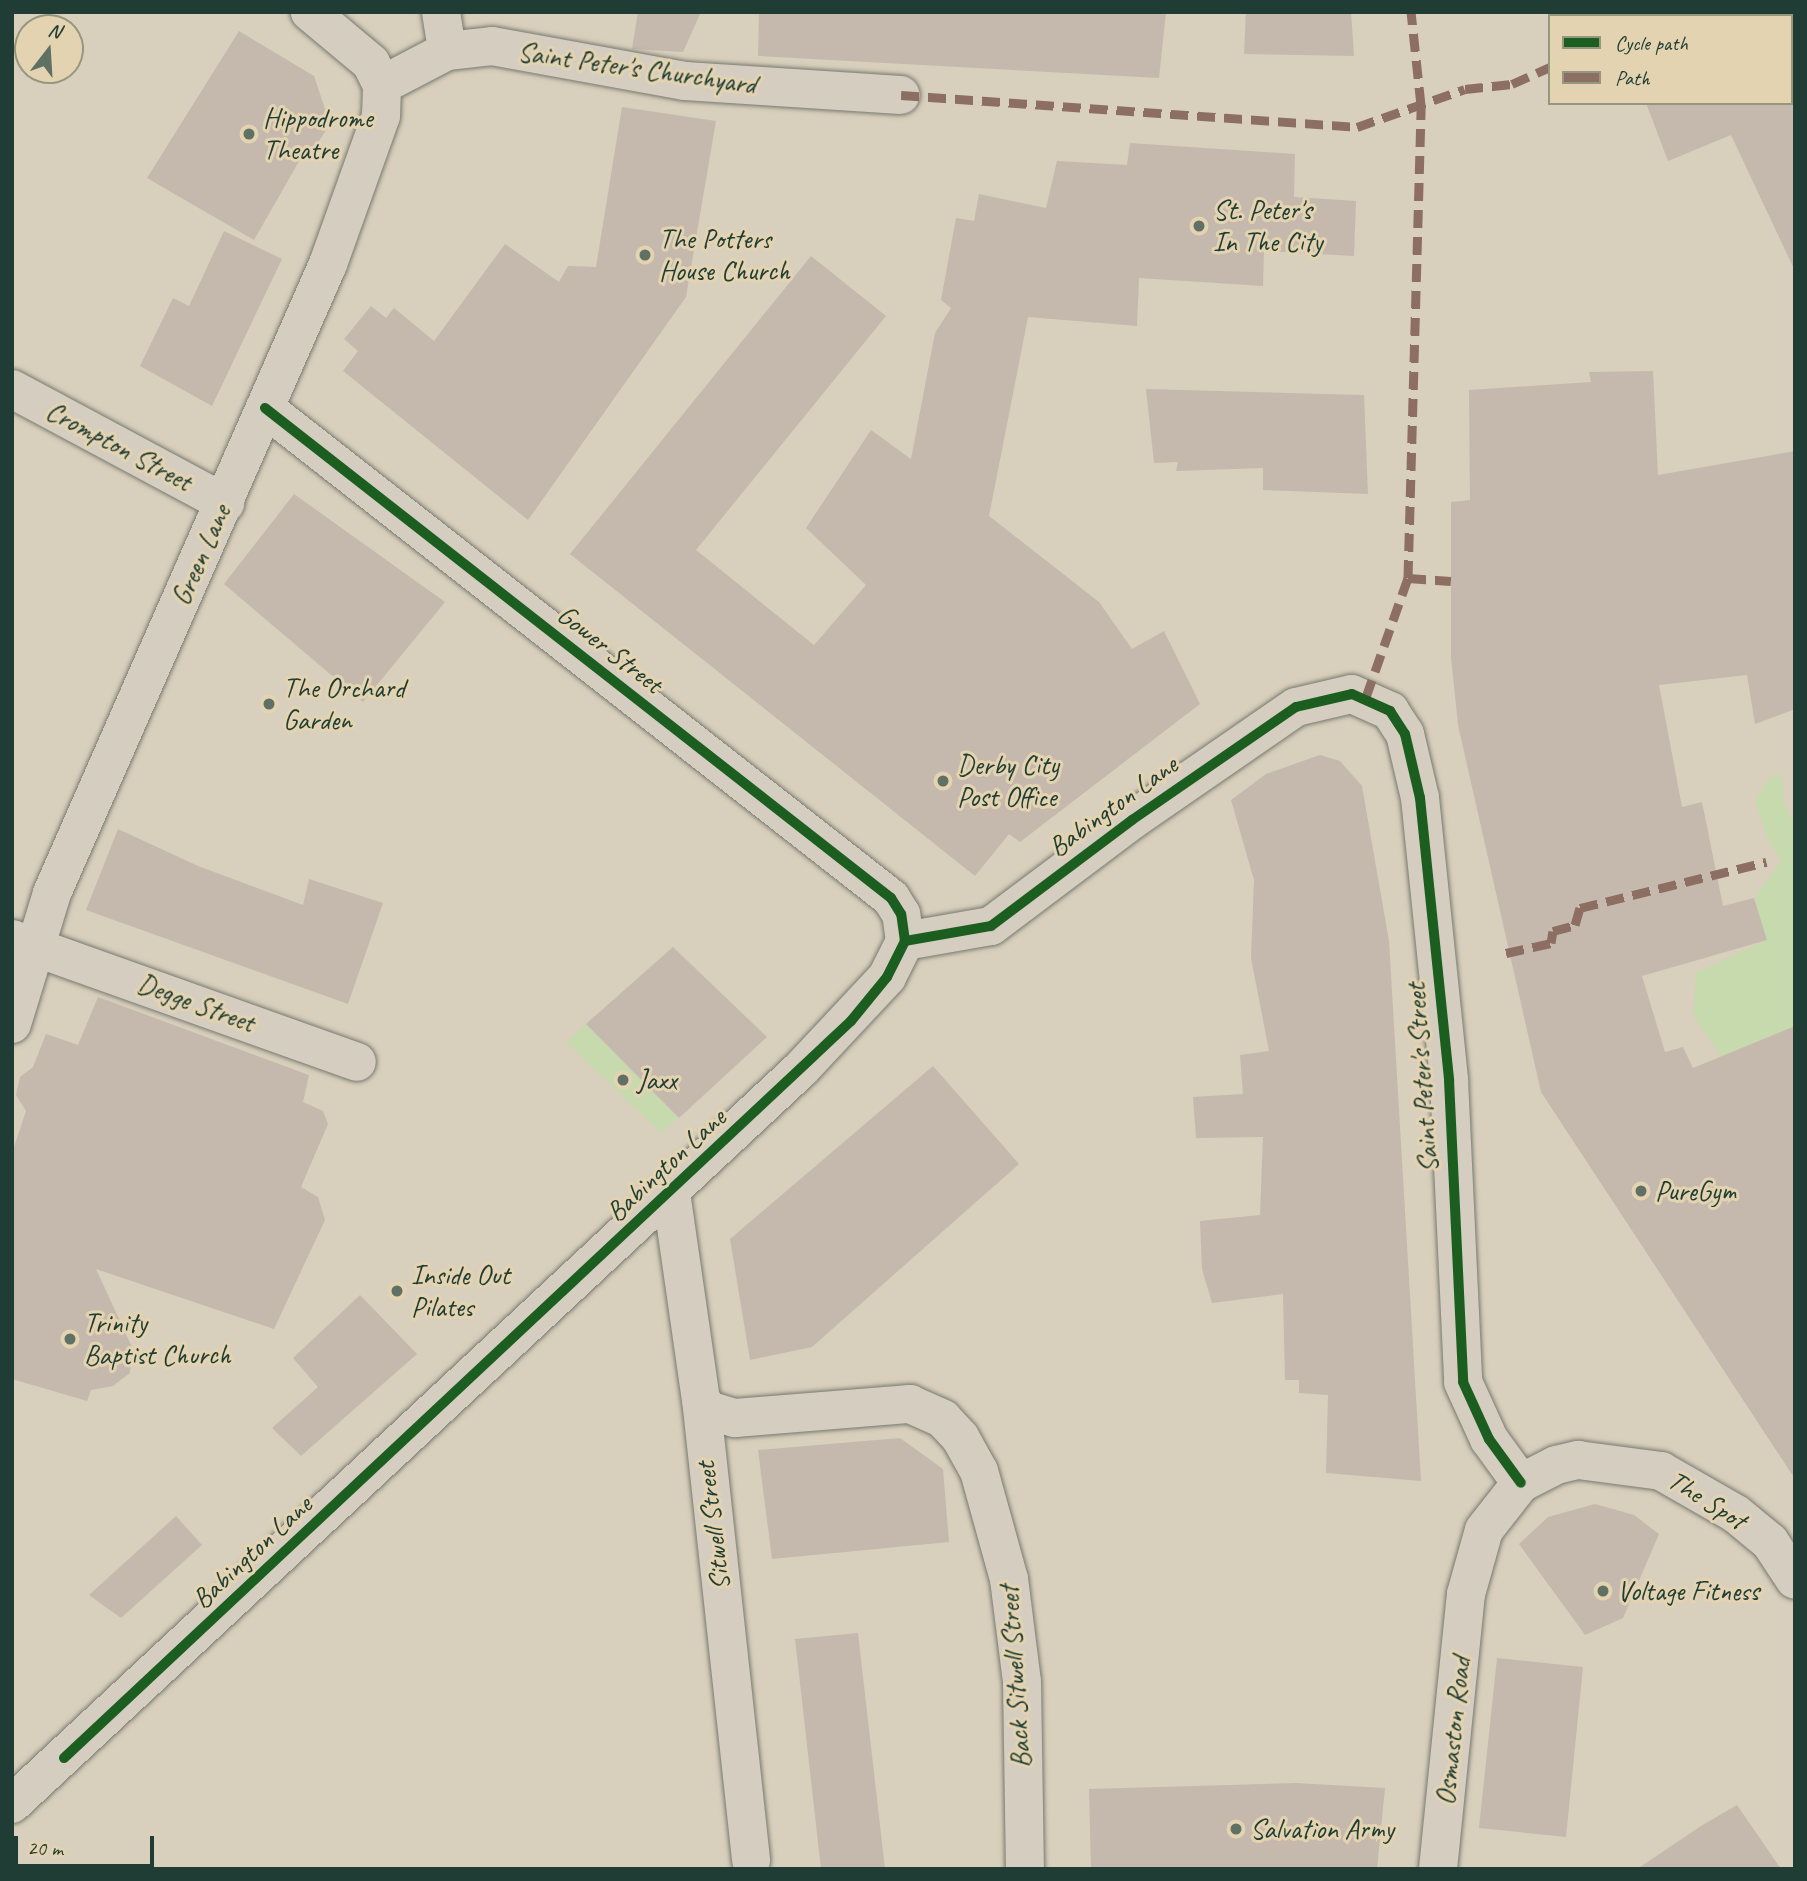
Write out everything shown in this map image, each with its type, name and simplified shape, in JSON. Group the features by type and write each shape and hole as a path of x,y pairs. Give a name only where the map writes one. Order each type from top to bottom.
{"street":[{"path":"310,12 361,51 382,85"},
{"path":"441,12 447,51"},
{"name":"Saint Peter's Churchyard","path":"382,85 447,51 492,46 685,81 901,95"},
{"name":"Green Lane","path":"12,1024 24,942 58,880 265,408 370,153 384,105 382,85"},
{"name":"Crompton Street","path":"12,390 225,503"},
{"name":"Gower Street","path":"265,408 891,898 901,914 905,941"},
{"name":"Babington Lane","path":"12,1804 671,1192 851,1021 887,977 905,941 991,926 1279,717 1321,697 1344,694"},
{"name":"Saint Peter's Street","path":"1344,694 1367,696 1390,711 1405,734 1414,765 1449,1080 1463,1382 1489,1439 1521,1483"},
{"name":"Degge Street","path":"24,942 357,1062"},
{"name":"Sitwell Street","path":"671,1192 701,1399 751,1860"},
{"name":"Back Sitwell Street","path":"701,1399 708,1410 735,1418 910,1404 943,1419 960,1437 979,1471 1009,1579 1021,1682 1025,1869"},
{"name":"The Spot","path":"1466,1594 1484,1530 1521,1483 1566,1462 1645,1466 1704,1491 1770,1542 1795,1580"},
{"name":"Osmaston Road","path":"1438,1869 1466,1594"}],"green space":[{"path":"1782,776 1784,802 1795,827 1795,1026 1721,1056 1693,1016 1696,973 1766,940 1755,898 1781,860 1768,840 1755,801 1770,777"},
{"name":"Jaxx","path":"586,1024 678,1118 661,1133 566,1042"}],"building":[{"path":"638,12 701,12 683,52 632,49"},
{"path":"759,12 1166,12 1159,78 758,56"},
{"path":"1246,12 1351,12 1354,56 1244,54"},
{"name":"Hippodrome Theatre","path":"239,31 314,76 330,124 312,152 306,149 254,240 147,178"},
{"path":"1795,103 1795,271 1731,135 1668,161 1647,105"},
{"path":"622,107 716,121 686,297 528,520 343,371 358,351 344,339 371,306 386,318 394,308 434,341 505,244 559,282 568,266 596,267"},
{"path":"1130,143 1295,154 1294,197 1356,201 1354,256 1264,251 1263,286 1139,278 1137,326 1028,317 989,516 1099,602 1132,649 1164,631 1200,704 1020,842 1009,834 975,876 570,554 811,256 886,316 696,550 814,645 866,585 806,528 871,430 911,459 935,333 951,308 941,300 956,218 974,221 979,194 1046,208 1057,161 1127,165"},
{"path":"224,231 282,259 212,406 140,366 173,298 189,306"},
{"path":"1653,371 1658,475 1795,451 1795,709 1755,724 1747,675 1659,685 1682,807 1702,802 1723,906 1754,898 1767,940 1642,976 1665,1052 1683,1047 1693,1068 1795,1026 1795,1479 1541,1092 1458,725 1451,657 1451,502 1470,500 1469,390 1591,382 1589,372"},
{"path":"1146,389 1364,395 1368,494 1263,490 1263,468 1176,471 1178,462 1154,463"},
{"path":"294,494 445,602 363,702 224,584"},
{"path":"1320,755 1340,761 1362,786 1389,941 1421,1481 1326,1473 1328,1395 1299,1393 1299,1380 1285,1380 1283,1294 1212,1303 1202,1269 1200,1221 1260,1215 1263,1137 1196,1138 1193,1097 1243,1094 1240,1055 1269,1051 1251,958 1254,880 1231,800 1266,774"},
{"path":"118,829 198,866 303,905 309,879 383,903 348,1004 86,910"},
{"path":"673,947 767,1037 679,1118 586,1024"},
{"path":"98,997 309,1075 303,1102 323,1111 328,1124 301,1187 318,1197 325,1220 274,1329 96,1269 132,1347 130,1373 113,1386 91,1390 87,1401 12,1379 12,1153 26,1111 16,1095 20,1077 33,1067 46,1034 78,1045"},
{"path":"933,1066 1019,1164 812,1347 750,1360 730,1239"},
{"path":"360,1295 417,1354 301,1456 272,1428 318,1387 293,1358"},
{"path":"900,1438 943,1469 949,1542 772,1559 758,1450"},
{"path":"1595,1504 1634,1515 1659,1534 1623,1618 1585,1635 1519,1544 1548,1517"},
{"path":"176,1516 202,1545 121,1618 89,1595"},
{"path":"858,1633 885,1869 821,1869 795,1639"},
{"path":"1497,1658 1583,1667 1566,1837 1479,1828"},
{"name":"Salvation Army","path":"1296,1783 1385,1788 1377,1869 1091,1869 1089,1789"},
{"path":"1737,1805 1781,1869 1637,1869 1701,1826"}],"marked path":[{"path":"1366,697 1408,578 1421,105 1411,12"},
{"path":"1669,14 1673,12"},
{"path":"901,95 1357,127 1465,89 1512,84 1548,68"},
{"path":"1408,578 1451,581"},
{"path":"1506,953 1551,943 1553,931 1575,925 1580,908 1766,862"}],"cycle path":[{"path":"64,1758 851,1021 887,977 905,941 901,914 891,898 265,408"},
{"path":"905,941 991,926 1132,820 1296,707 1352,694 1390,711 1405,734 1420,798 1449,1080 1463,1382 1489,1439 1521,1483"}],"place":[{"name":"Hippodrome Theatre","path":"249,134"},
{"name":"St. Peter's In The City","path":"1199,226"},
{"name":"The Potters House Church","path":"645,255"},
{"name":"The Orchard Garden","path":"269,704"},
{"name":"Derby City Post Office","path":"943,781"},
{"name":"Jaxx","path":"623,1080"},
{"name":"PureGym","path":"1641,1191"},
{"name":"Inside Out Pilates","path":"397,1291"},
{"name":"Trinity Baptist Church","path":"70,1339"},
{"name":"Voltage Fitness","path":"1603,1591"},
{"name":"Salvation Army","path":"1236,1829"}]}
